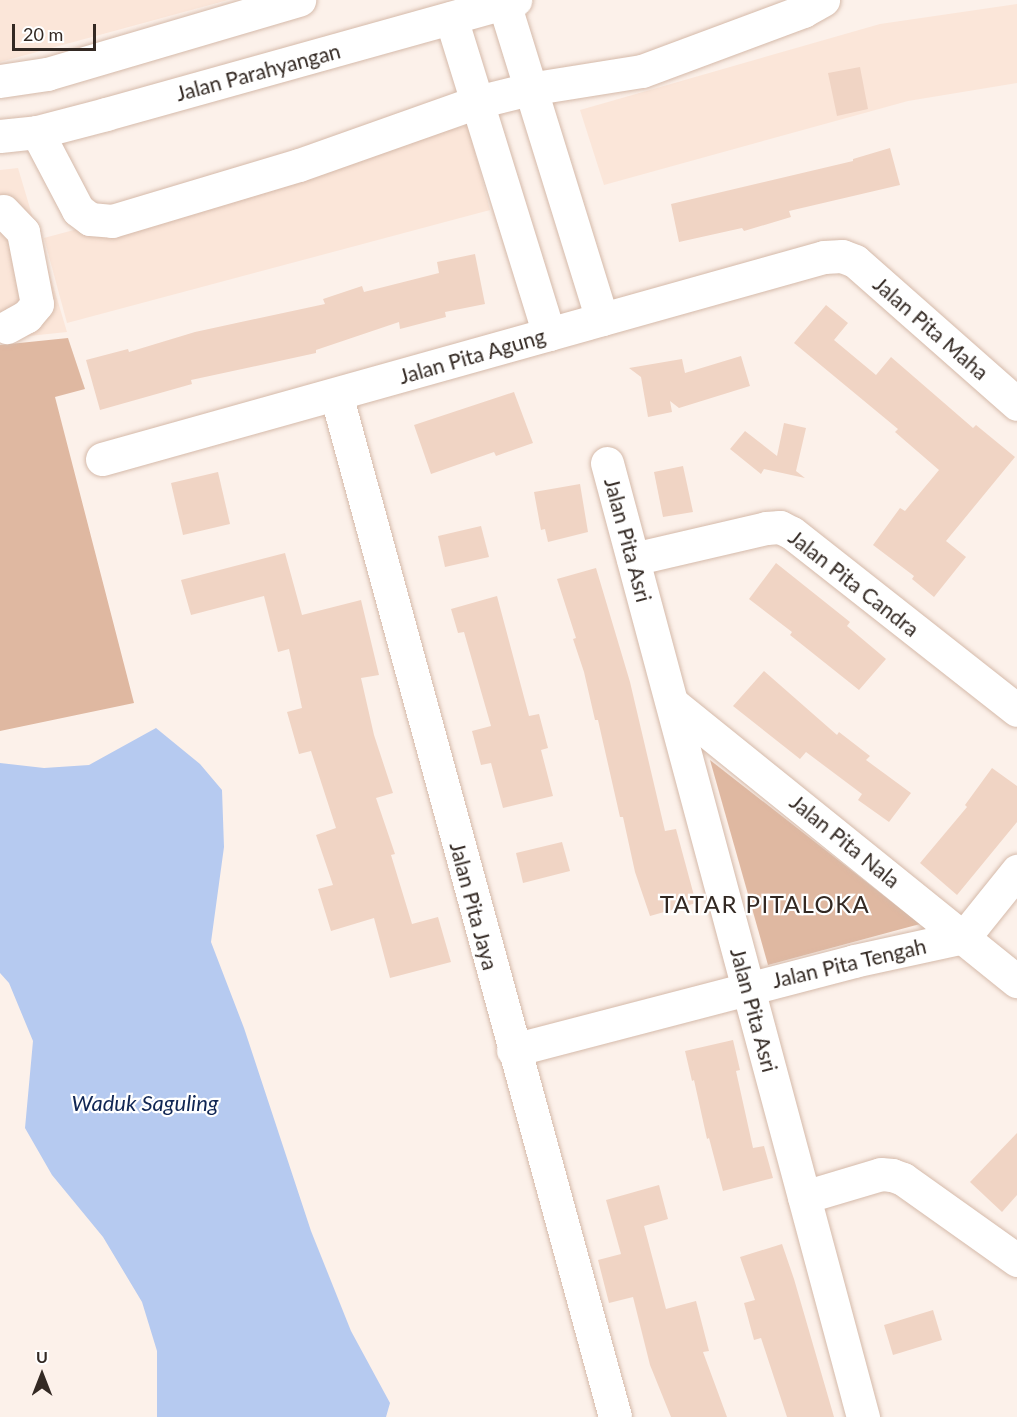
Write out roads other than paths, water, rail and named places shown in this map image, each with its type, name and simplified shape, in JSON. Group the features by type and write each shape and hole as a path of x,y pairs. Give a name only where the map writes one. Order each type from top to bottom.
{"street":[{"path":"0,81 47,74 296,0"},
{"path":"37,132 78,210 90,219 112,221 299,165 477,102 529,89 642,71 794,15 823,0"},
{"path":"509,2 529,89 602,319"},
{"name":"Jalan Parahyangan","path":"0,136 37,132 509,2"},
{"path":"451,18 549,334"},
{"path":"1,201 18,302 18,314 4,327"},
{"name":"Jalan Pita Agung","path":"102,459 824,257 842,256"},
{"name":"Jalan Pita Maha","path":"842,256 855,261 1017,404"},
{"name":"Jalan Pita Jaya","path":"336,394 513,1050 615,1417"},
{"name":"Jalan Pita Asri","path":"607,463 863,1417"},
{"name":"Jalan Pita Candra","path":"633,559 766,528 780,527 792,533 1017,710"},
{"name":"Jalan Pita Nala","path":"672,703 1017,981"},
{"path":"964,937 1017,871"},
{"name":"Jalan Pita Tengah","path":"513,1050 748,988 964,937"},
{"path":"804,1197 881,1174 892,1174 903,1179 1017,1260"}],"water":[{"name":"Waduk Saguling","path":"156,728 200,764 222,790 224,847 211,942 244,1028 311,1231 351,1331 390,1403 386,1417 157,1417 157,1351 142,1302 103,1237 52,1175 25,1128 33,1041 9,983 0,973 0,763 44,768 89,765"}],"district":[{"name":"TATAR PITALOKA","path":"765,904"}]}
